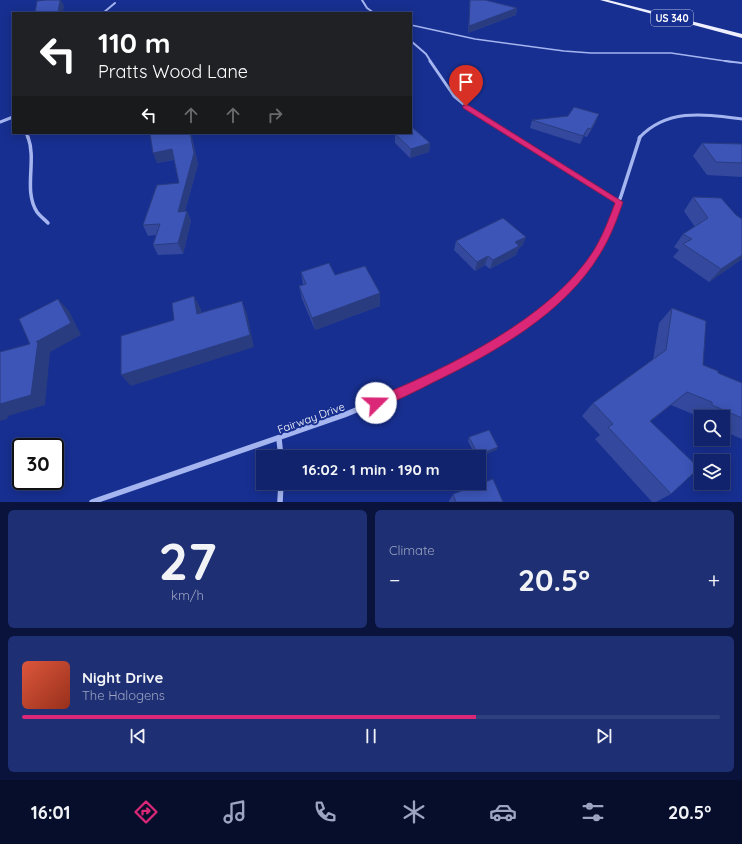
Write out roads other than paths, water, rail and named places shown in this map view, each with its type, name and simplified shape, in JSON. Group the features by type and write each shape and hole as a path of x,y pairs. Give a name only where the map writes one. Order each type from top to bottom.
{"main road":[{"name":"US 340","path":"602,0 742,36"}],"street":[{"path":"362,0 367,8 373,12"},
{"path":"104,12 115,3"},
{"path":"412,42 426,54 454,96 466,106 619,202"},
{"name":"Fairway Drive","path":"92,502 279,439 390,398 461,364 507,337 549,306 574,282 596,253 608,231 619,202 639,138 645,129 666,118 683,116 702,115 742,119"},
{"path":"0,122 12,118"},
{"path":"27,134 30,139 32,151 32,201 37,213 48,223"},
{"path":"279,439 280,450"},
{"path":"280,502 281,490"}],"lane":[{"path":"412,25 475,39 564,51 671,53 742,63"}]}
